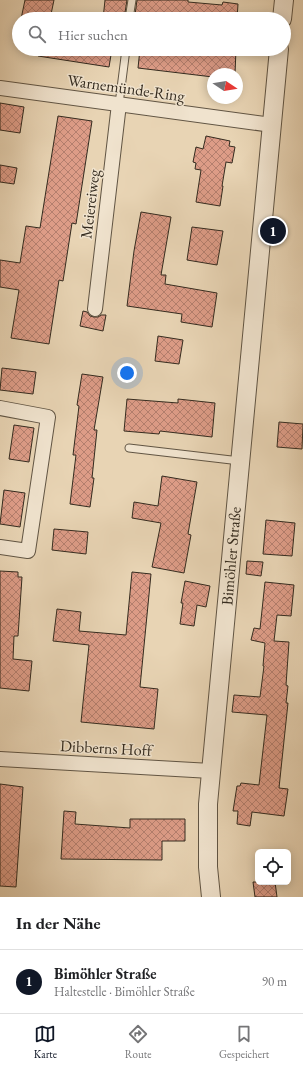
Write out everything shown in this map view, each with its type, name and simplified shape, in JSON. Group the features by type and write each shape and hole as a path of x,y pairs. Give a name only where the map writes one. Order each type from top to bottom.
{"street":[{"path":"283,12 284,0"},
{"name":"Bimöhler Straße","path":"211,897 208,867 208,804 279,56"},
{"name":"Warnemünde-Ring","path":"0,88 272,125"},
{"name":"Meiereiweg","path":"95,309 119,104"},
{"path":"0,408 48,416 28,551 0,547"},
{"name":"Dibberns Hoff","path":"0,759 211,771"}],"lane":[{"path":"130,12 132,0"},
{"path":"119,104 125,56"},
{"path":"129,448 240,461"}],"building":[{"path":"25,0 54,0 51,12 22,12"},
{"path":"105,0 127,0 125,12 104,12"},
{"path":"137,0 188,0 188,2 222,5 223,2 238,4 237,12 135,12"},
{"path":"38,56 111,56 109,67"},
{"path":"139,56 236,56 235,68 207,68 207,76 138,68"},
{"path":"0,103 24,107 20,133 0,130"},
{"path":"58,116 92,121 76,224 72,223 63,281 59,280 49,344 11,338 19,290 0,287 0,260 20,263 26,226 40,228"},
{"path":"206,136 230,141 229,146 235,147 232,163 226,162 220,206 196,202 201,170 195,169 196,163 193,162 196,147 203,149"},
{"path":"0,165 17,168 14,184 0,182"},
{"path":"141,212 171,217 161,275 166,275 165,284 217,293 212,327 181,322 182,314 127,306"},
{"path":"192,227 223,231 217,265 187,260"},
{"path":"83,311 94,317 106,315 103,331 80,326"},
{"path":"158,336 183,340 179,364 155,361"},
{"path":"2,368 36,372 33,394 0,390"},
{"path":"82,374 103,377 94,430 97,430 92,478 94,478 90,507 70,504 76,455 73,455 79,406 77,405"},
{"path":"127,399 178,403 178,399 215,403 212,437 160,431 159,434 124,431"},
{"path":"279,422 303,424 302,449 277,447"},
{"path":"14,425 34,428 29,462 9,459"},
{"path":"162,476 197,482 188,534 191,535 184,573 152,567 161,523 132,518 134,502 158,506"},
{"path":"4,490 25,493 20,527 0,524"},
{"path":"266,520 295,523 292,556 263,554"},
{"path":"54,529 88,532 86,554 52,550"},
{"path":"247,561 263,562 261,576 246,574"},
{"path":"0,571 18,572 18,577 22,577 18,636 14,636 13,659 32,661 29,691 0,688"},
{"path":"132,572 151,574 140,687 158,689 154,729 81,722 89,645 53,641 57,609 81,612 79,631 126,635"},
{"path":"185,581 210,586 206,607 197,605 194,626 180,624 183,603 181,603"},
{"path":"265,582 294,585 291,616 277,615 274,641 289,642 286,685 288,686 286,703 288,703 279,788 288,789 284,816 252,812 250,826 237,824 238,811 233,811 237,786 240,786 241,783 259,785 267,715 232,712 234,695 260,697 265,643 251,640 254,628 260,629"},
{"path":"0,784 23,787 16,887 0,886"},
{"path":"64,811 76,812 75,824 130,828 130,819 185,819 185,841 162,841 162,860 61,859"},
{"path":"253,882 255,882 255,885 275,885 277,897 255,897"}],"place":[{"name":"Bimöhler Straße","path":"273,231"}]}
